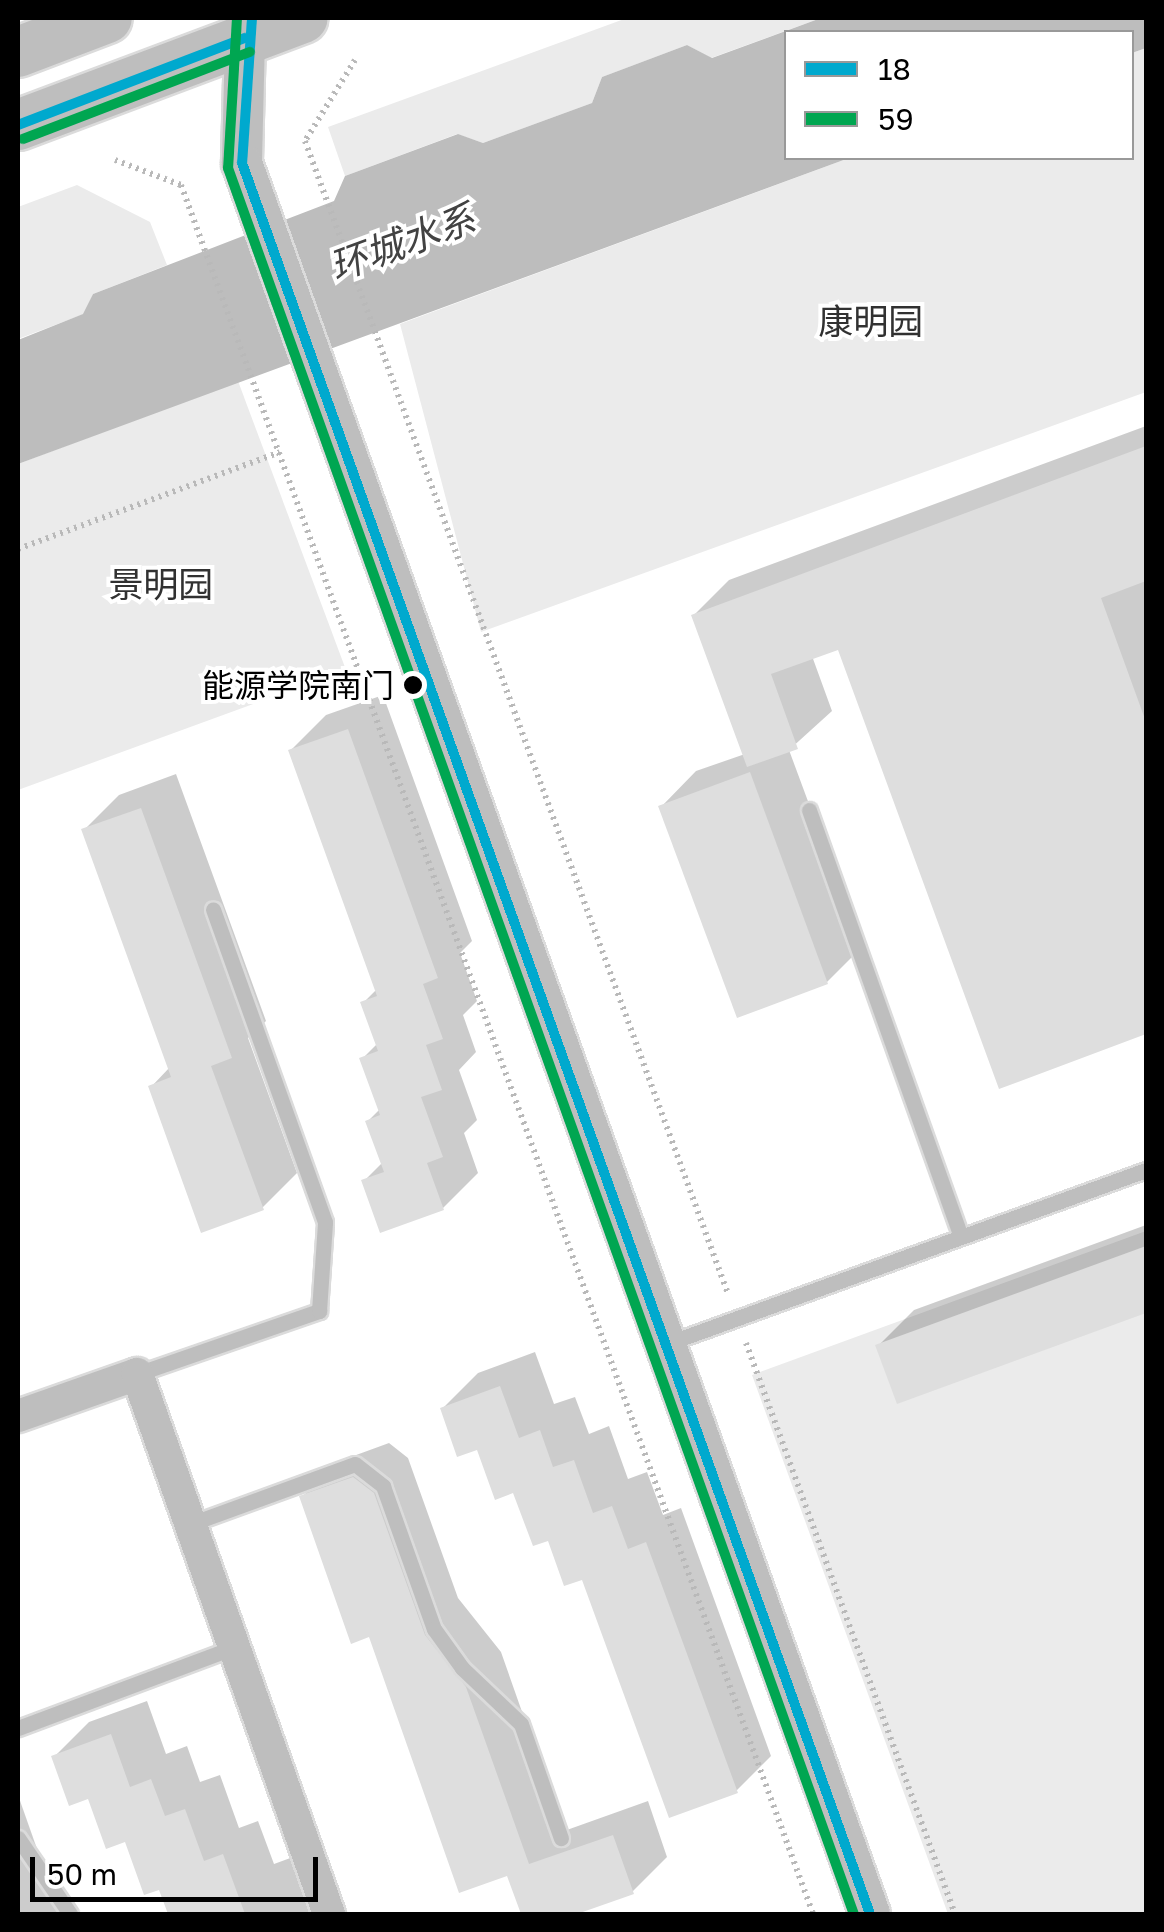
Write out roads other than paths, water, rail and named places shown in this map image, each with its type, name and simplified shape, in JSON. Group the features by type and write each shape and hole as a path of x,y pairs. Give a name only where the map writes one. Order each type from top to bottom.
{"main road":[{"path":"18,52 107,18"},
{"path":"18,125 304,18"}],"street":[{"path":"246,38 242,164 870,1914"},
{"path":"18,1416 137,1374 237,1646 329,1914"}],"lane":[{"path":"808,810 961,1236"},
{"path":"137,1374 319,1311 326,1222 213,909"},
{"path":"665,1344 1146,1170"},
{"path":"193,1523 355,1464 383,1486 434,1629 462,1668 521,1724 561,1838"},
{"path":"18,1728 237,1646"},
{"path":"18,1838 70,1914"}],"water":[{"path":"821,18 1146,18 1146,48 1134,52 1134,30 788,30"},
{"name":"环城水系","path":"784,32 784,160 844,160 18,464 18,340 83,314 93,294 334,201 345,176 458,134 483,143 592,103 602,77 687,45 712,58"}],"place":[{"name":"能源学院南门","path":"413,685"}],"park label":[{"name":"康明园","path":"871,321"},
{"name":"景明园","path":"161,584"}]}
